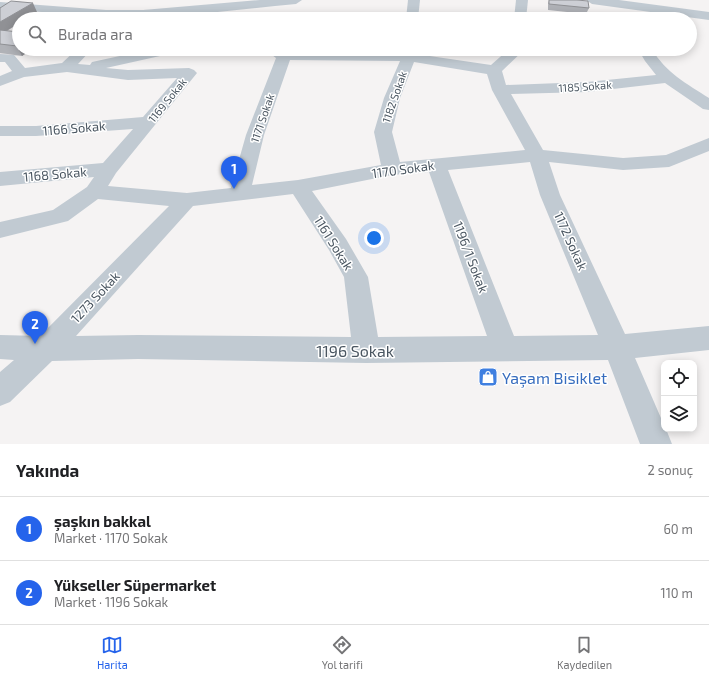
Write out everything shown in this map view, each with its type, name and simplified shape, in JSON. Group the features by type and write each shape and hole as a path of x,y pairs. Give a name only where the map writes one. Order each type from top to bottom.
{"street":[{"path":"90,12 100,0"},
{"path":"141,12 175,6 296,0"},
{"path":"298,12 302,0"},
{"path":"413,12 414,0"},
{"path":"521,12 522,0"},
{"path":"592,0 610,1 680,12"},
{"path":"0,6 24,3 82,12"},
{"path":"212,4 219,12"},
{"path":"630,5 632,12"},
{"path":"697,14 709,16"},
{"path":"74,67 81,56"},
{"path":"0,81 21,73 74,67 134,56"},
{"name":"1171 Sokak","path":"239,195 276,56"},
{"name":"1182 Sokak","path":"392,169 383,132 392,98 408,56"},
{"name":"1185 Sokak","path":"419,56 497,80 587,87 670,78"},
{"path":"497,80 513,56"},
{"path":"648,56 649,59 670,78 709,105"},
{"path":"0,58 9,58 21,73"},
{"name":"1169 Sokak","path":"74,67 128,75 189,73 109,169 94,192"},
{"name":"1172 Sokak","path":"497,80 537,155 550,195 617,348 656,444"},
{"name":"1166 Sokak","path":"0,131 36,131 149,122"},
{"name":"1170 Sokak","path":"94,192 187,200 298,187 392,169 537,155 623,164 669,161 709,144"},
{"name":"1196/1 Sokak","path":"436,165 505,349"},
{"name":"1168 Sokak","path":"0,179 109,169"},
{"name":"1161 Sokak","path":"298,187 338,245 356,277 366,350"},
{"path":"0,230 60,216 94,192"},
{"name":"1273 Sokak","path":"0,392 46,349 187,200"},
{"name":"1196 Sokak","path":"0,347 46,349 138,347 366,350 617,348 709,338"}],"shaded area":[{"path":"21,5 80,12 12,12 12,56 16,56 9,58 0,58 0,16"}],"building":[{"path":"549,0 588,1 589,8 549,4"},
{"path":"11,1 33,3 17,12 12,12 12,15 0,22 0,8"},
{"path":"0,30 12,31 12,45 0,44"}],"place":[{"name":"şaşkın bakkal","path":"234,189"},
{"name":"Yükseller Süpermarket","path":"35,344"},
{"name":"Yaşam Bisiklet","path":"488,377"}]}
